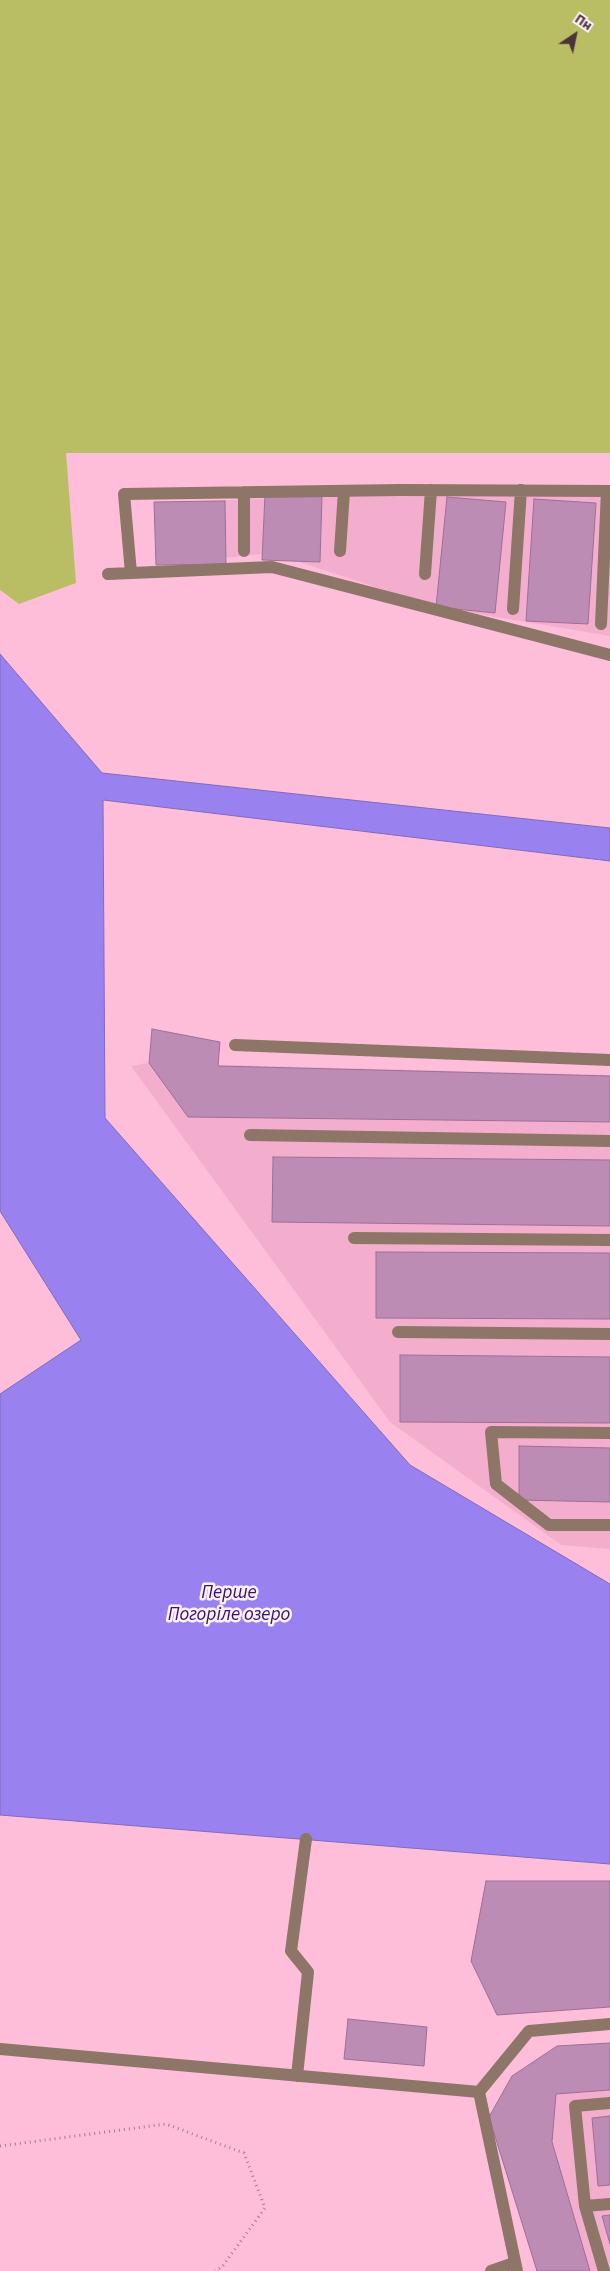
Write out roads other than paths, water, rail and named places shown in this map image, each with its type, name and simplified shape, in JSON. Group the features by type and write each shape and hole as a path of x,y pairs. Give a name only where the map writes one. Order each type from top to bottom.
{"lane":[{"path":"425,574 431,490"},
{"path":"131,573 124,494 431,490 608,491 601,624"},
{"path":"513,609 520,490"},
{"path":"340,551 344,491"},
{"path":"244,492 244,551"},
{"path":"108,574 272,567 610,655"},
{"path":"234,1045 610,1060"},
{"path":"250,1135 610,1141"},
{"path":"354,1238 610,1240"},
{"path":"398,1332 610,1334"},
{"path":"610,1433 491,1432 496,1484 549,1525 610,1526"},
{"path":"297,2076 308,1972 291,1951 306,1840"},
{"path":"479,2092 529,2031 610,2024"},
{"path":"0,2049 479,2092"},
{"path":"479,2092 516,2267 491,2271"},
{"path":"604,2271 585,2206 575,2106 610,2103"},
{"path":"585,2206 610,2204"}],"water":[{"name":"Перше Погоріле озеро","path":"0,654 102,773 610,828 610,861 103,800 105,1118 410,1465 610,1584 610,1864 0,1815 0,1394 81,1340 0,1211"}]}
